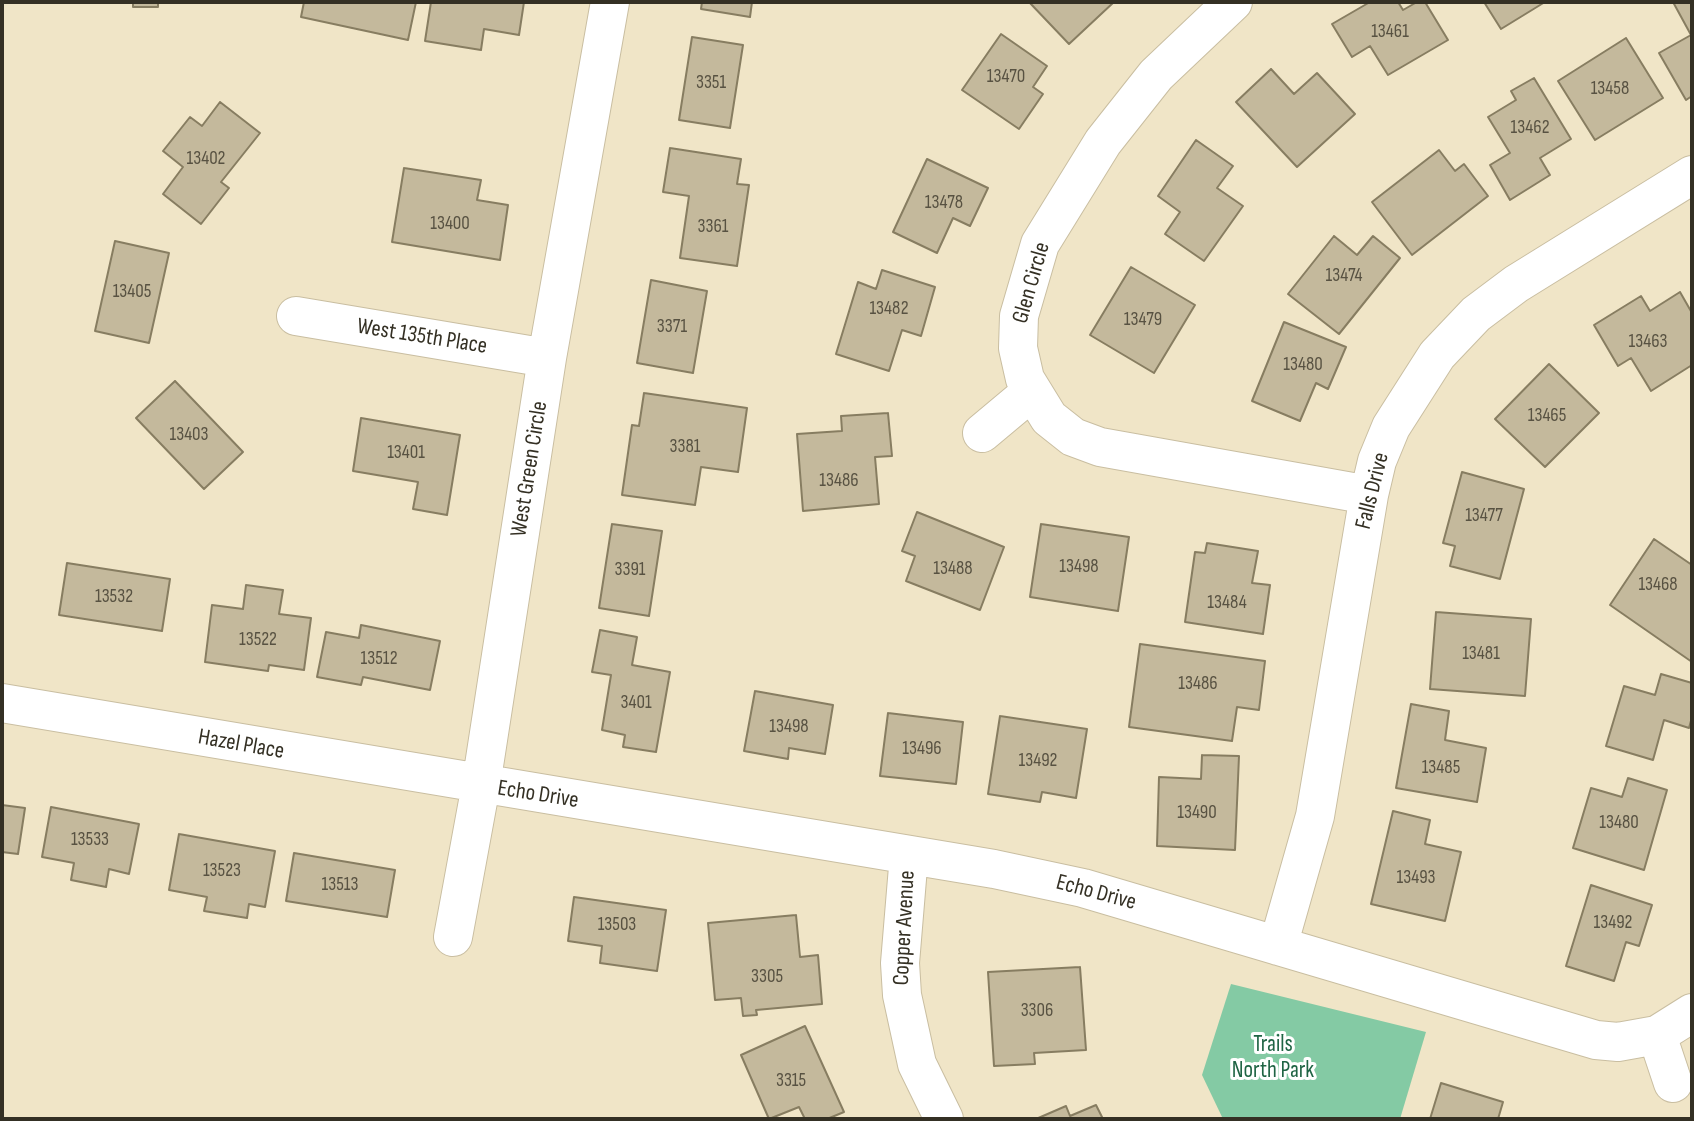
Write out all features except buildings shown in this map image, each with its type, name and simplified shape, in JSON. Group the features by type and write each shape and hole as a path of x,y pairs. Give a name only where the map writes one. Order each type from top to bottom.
{"street":[{"name":"West Green Circle","path":"453,937 481,785 547,358 610,2"},
{"name":"Glen Circle","path":"1233,2 1156,75 1103,142 1040,244 1018,316 1018,348 1025,379 1049,418 1073,437 1100,447 1369,495"},
{"name":"Falls Drive","path":"1278,946 1315,816 1369,495 1377,461 1391,427 1437,355 1476,314 1516,284 1692,175"},
{"name":"West 135th Place","path":"296,316 547,358"},
{"path":"982,433 1031,392"},
{"name":"Hazel Place","path":"2,704 481,785"},
{"name":"Echo Drive","path":"481,785 909,855 1083,888 1597,1040 1618,1042 1657,1035 1692,1013"},
{"name":"Copper Avenue","path":"909,855 900,963 902,995 917,1064 944,1119"},
{"path":"1657,1035 1673,1083"}],"green space":[{"name":"Trails North Park","path":"1231,984 1426,1032 1400,1119 1223,1119 1202,1075"}]}
